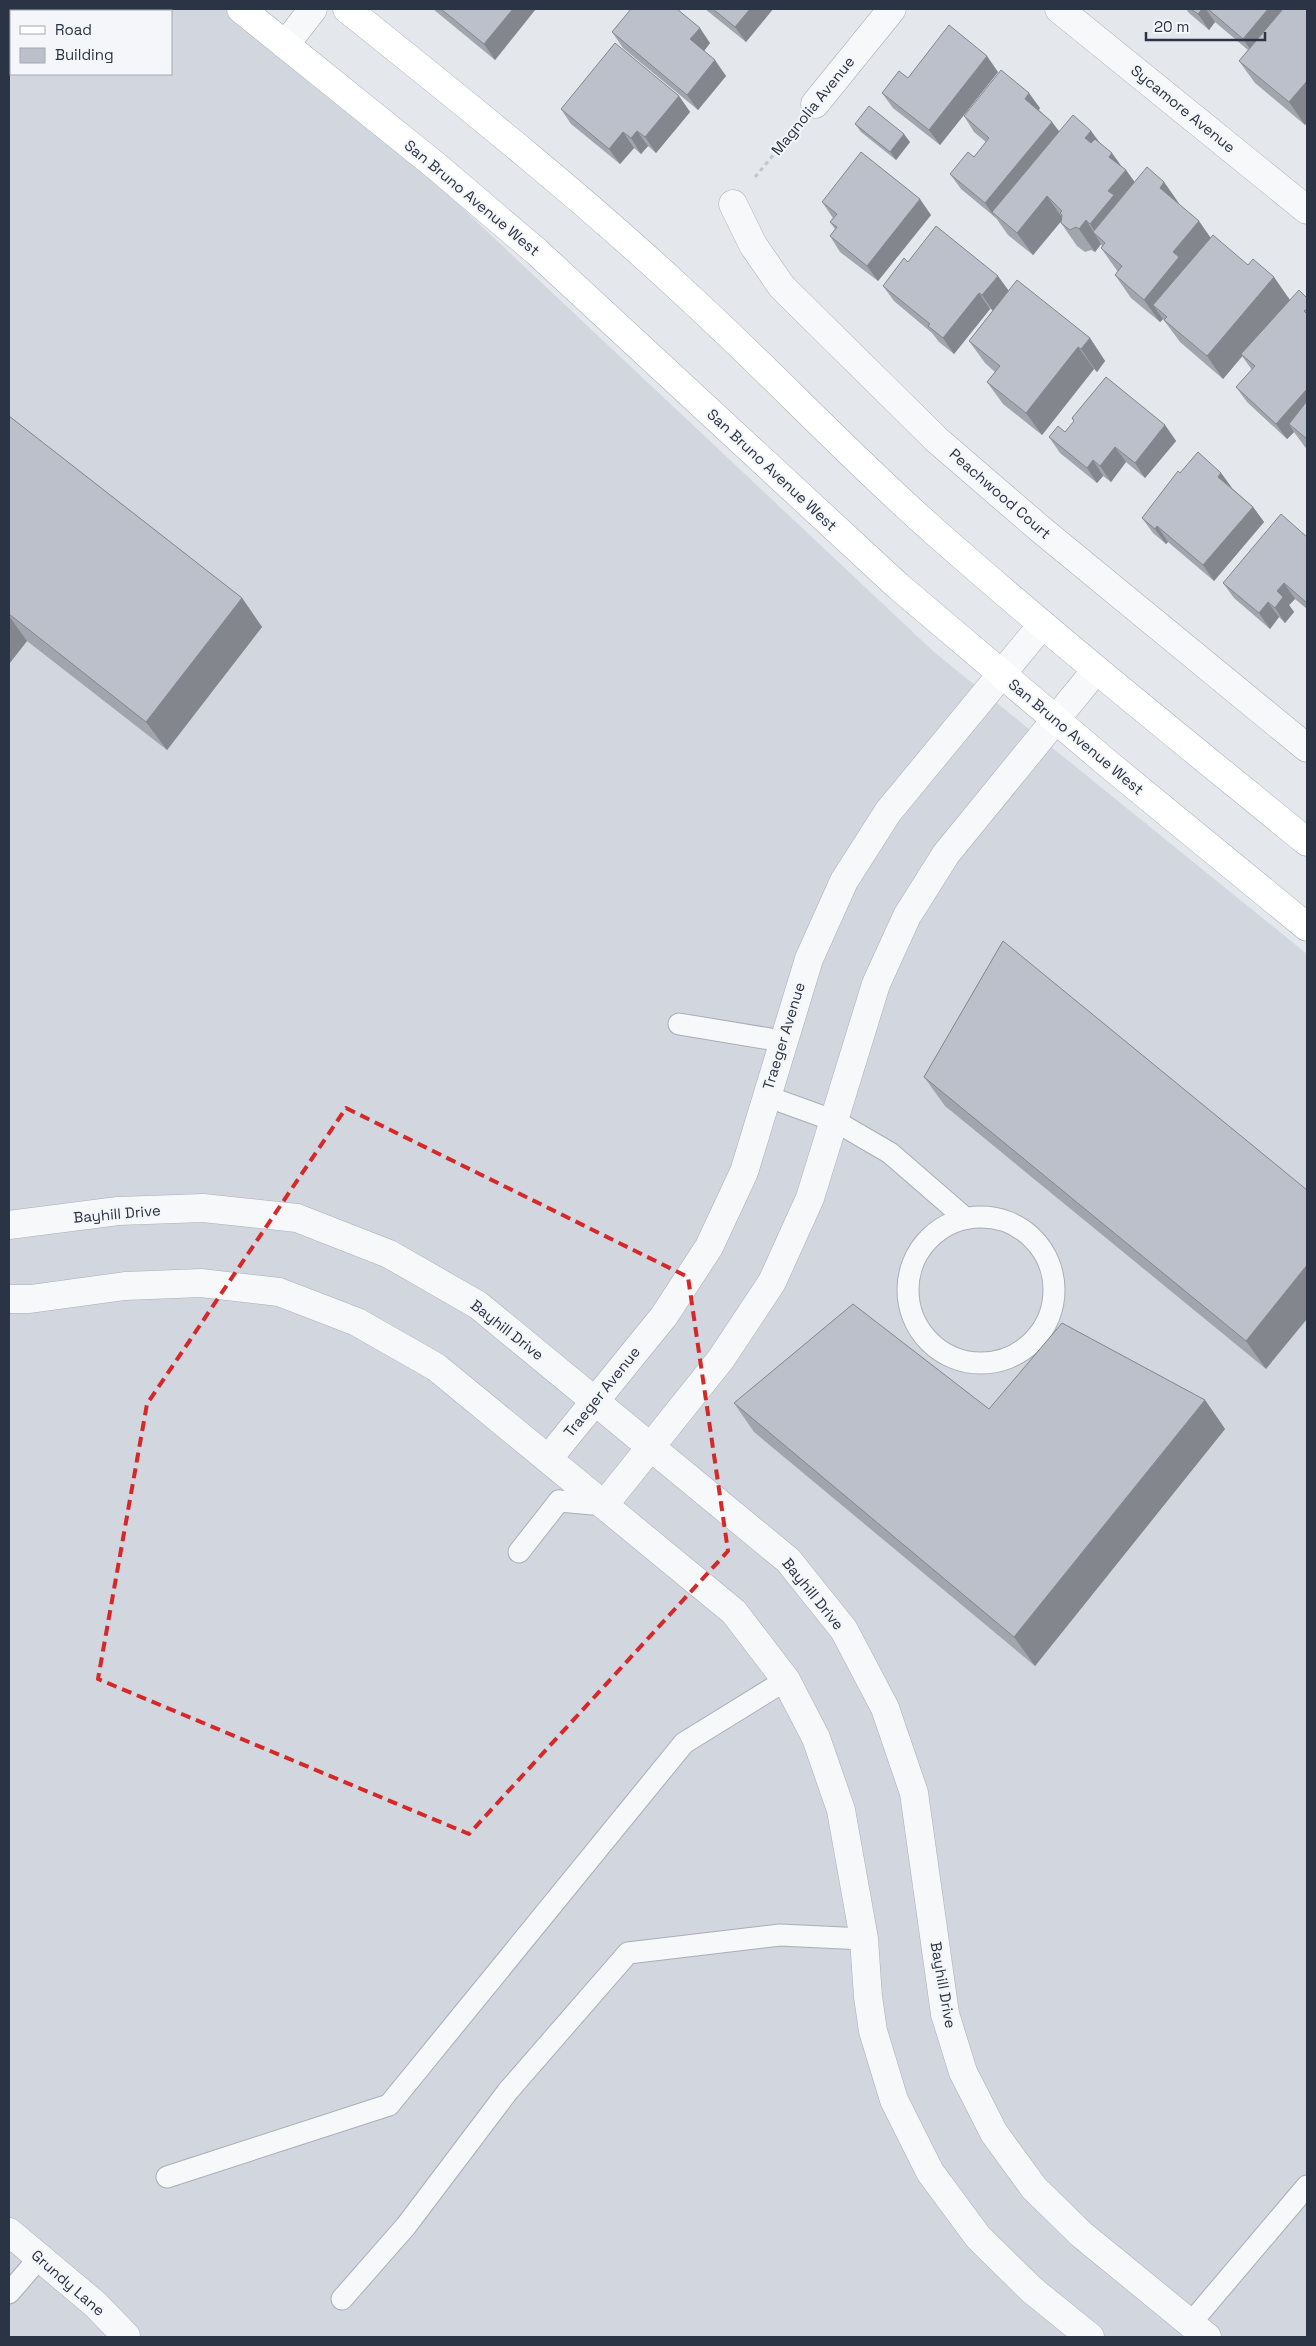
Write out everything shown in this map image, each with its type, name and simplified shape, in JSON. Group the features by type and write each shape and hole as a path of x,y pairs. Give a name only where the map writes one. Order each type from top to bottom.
{"main road":[{"name":"San Bruno Avenue West","path":"240,9 436,166 537,252 643,347 793,490 898,586 1001,674 1307,927"},
{"path":"347,9 482,116 592,209 691,298 887,488 1042,625 1307,842"}],"street":[{"path":"285,45 313,9"},
{"name":"Magnolia Avenue","path":"815,104 892,9"},
{"name":"Sycamore Avenue","path":"1060,9 1307,210"},
{"name":"Peachwood Court","path":"734,204 753,245 782,287 937,440 1039,528 1307,748"},
{"name":"Traeger Avenue","path":"548,1459 664,1316 709,1247 744,1172 782,1041 809,959 844,881 888,812 1042,625"},
{"path":"604,1504 721,1359 772,1282 810,1198 876,984 907,916 946,854 1096,670"},
{"name":"Bayhill Drive","path":"9,1225 118,1211 203,1208 297,1218 389,1254 478,1305 788,1560 844,1630 885,1708 914,1793 945,2014 963,2072 994,2133 1034,2188 1081,2234 1193,2333"},
{"path":"9,1299 30,1299 125,1286 201,1283 280,1292 357,1322 436,1367 734,1612 786,1680 816,1738 841,1810 864,1939 873,2031 894,2100 930,2172 978,2237 1032,2290 1090,2337"},
{"name":"Grundy Lane","path":"9,2232 95,2304 126,2336"}],"lane":[{"path":"679,1024 782,1041"},
{"path":"766,1096 835,1121 890,1152 965,1218 989,1216 1011,1223 1031,1236 1045,1255 1053,1278 1053,1301 1046,1324 1032,1342 1012,1356 990,1363 965,1362 942,1353 923,1336 912,1314 910,1292 913,1266 923,1244 942,1227 965,1218"},
{"path":"548,1459 559,1500"},
{"path":"559,1500 604,1504"},
{"path":"519,1552 559,1500"},
{"path":"167,2177 389,2106 684,1743 786,1680"},
{"path":"342,2299 406,2226 508,2091 628,1953 780,1935 864,1939"},
{"path":"1193,2333 1307,2186"},
{"path":"9,2293 40,2257"}],"path":[{"name":"Magnolia Avenue","path":"734,204 815,104"}],"highlighted area":[{"path":"346,1108 688,1277 728,1551 469,1834 98,1679 147,1404"}],"shaded area":[{"path":"9,9 241,9 291,47 934,652 1307,954 1307,2337 9,2337"}],"building":[{"path":"441,9 513,9 484,44"},
{"path":"631,9 677,9 700,28 690,39 715,60 687,95 612,32"},
{"path":"713,9 750,9 735,27"},
{"path":"1191,9 1202,9 1198,14"},
{"path":"1208,9 1268,9 1243,39"},
{"path":"1283,9 1307,9 1307,81 1289,102 1239,61"},
{"path":"949,25 987,56 929,130 882,93 899,71 908,78"},
{"path":"615,43 679,96 645,137 637,131 631,138 623,132 609,149 561,109"},
{"path":"1001,70 1029,93 1025,99 1052,122 985,203 950,174 968,152 974,157 989,138 964,116"},
{"path":"869,106 904,134 890,152 855,124"},
{"path":"1073,115 1091,131 1085,138 1091,143 1095,139 1112,153 1109,157 1126,170 1108,191 1114,195 1090,224 1086,220 1079,229 1076,227 1070,230 1061,223 1062,215 1060,213 1062,211 1047,196 1017,233 992,212"},
{"path":"861,152 920,199 867,266 830,236 837,227 830,222 837,214 822,202"},
{"path":"1147,167 1164,182 1160,188 1199,221 1173,252 1179,257 1144,300 1115,275 1122,266 1101,248 1105,243 1093,232"},
{"path":"936,226 998,276 982,295 979,293 943,338 928,326 930,324 883,286 904,258 908,262"},
{"path":"1213,235 1248,265 1253,259 1274,277 1207,356 1164,320 1167,317 1153,305"},
{"path":"1017,280 1090,338 1081,349 1078,347 1026,413 987,382 1000,366 969,341"},
{"path":"1299,290 1307,298 1307,309 1304,311 1307,314 1307,389 1276,424 1236,387 1255,366 1241,354"},
{"path":"1106,377 1165,425 1135,463 1115,447 1100,466 1093,460 1087,468 1049,437 1058,426 1065,432 1074,421 1072,418"},
{"path":"1307,401 1307,439 1289,424"},
{"path":"9,416 242,598 146,722 9,614"},
{"path":"1198,452 1221,473 1218,477 1253,507 1203,565 1157,526 1155,529 1142,518 1178,471 1180,473"},
{"path":"1281,514 1307,537 1307,603 1284,583 1277,591 1283,597 1275,608 1268,602 1259,613 1223,583"},
{"path":"1003,941 1307,1190 1307,1265 1246,1341 924,1077"},
{"path":"853,1304 989,1409 1062,1323 1205,1400 1014,1637 734,1403"}]}
